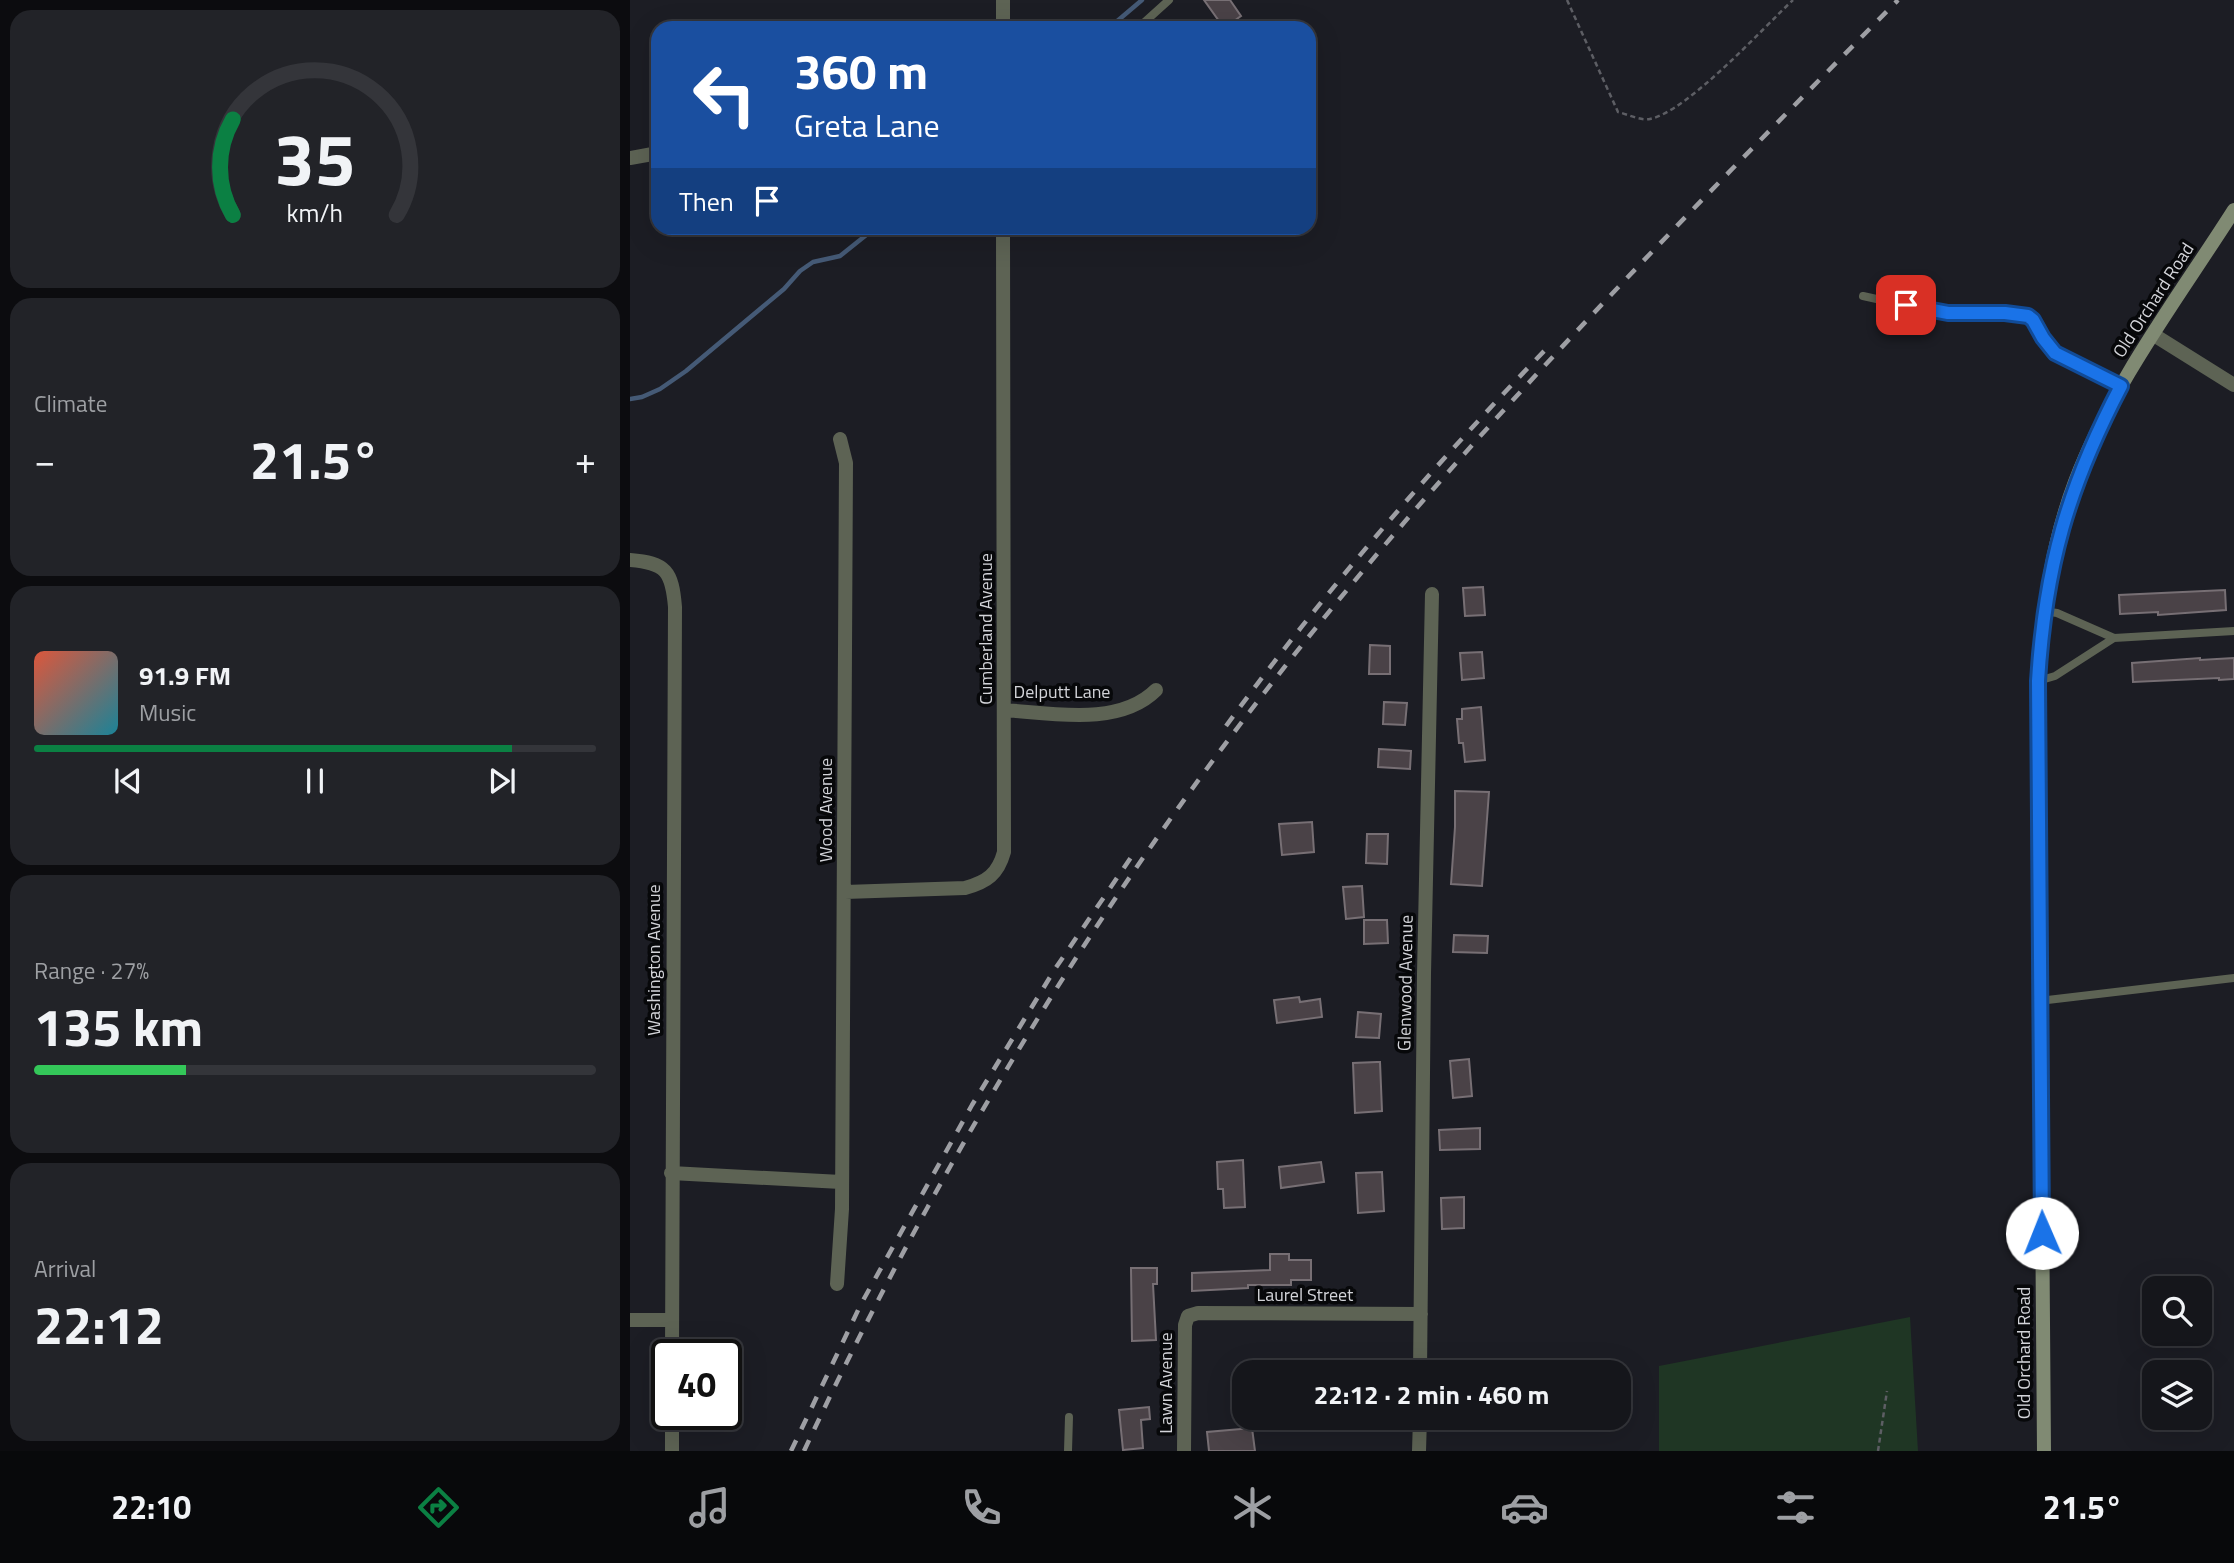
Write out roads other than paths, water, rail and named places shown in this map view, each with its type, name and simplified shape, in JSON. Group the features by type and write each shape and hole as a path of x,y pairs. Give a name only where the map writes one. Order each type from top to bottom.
{"street":[{"path":"1003,0 1003,21"},
{"path":"630,158 651,154"},
{"name":"Old Orchard Road","path":"2043,1451 2038,681 2044,611 2054,555 2074,485 2098,429 2121,386 2234,210"},
{"name":"Cumberland Avenue","path":"845,892 965,888 982,883 998,871 1006,843 1003,235"},
{"path":"2154,335 2234,385"},
{"name":"Wood Avenue","path":"837,1284 845,892 846,463 839,439"},
{"name":"Washington Avenue","path":"630,560 663,568 671,578 675,607 671,1339"},
{"name":"Glenwood Avenue","path":"1420,1360 1425,594"},
{"name":"Delputt Lane","path":"1004,710 1097,713 1130,707 1156,690"},
{"path":"671,1174 841,1182"},
{"name":"Laurel Street","path":"1188,1316 1198,1313 1421,1314"},
{"name":"Lawn Avenue","path":"1184,1451 1185,1325 1188,1316"},
{"path":"630,1320 671,1320"},
{"path":"671,1430 672,1451"},
{"path":"1419,1451 1420,1430"}],"lane":[{"path":"1146,21 1169,0"},
{"path":"1863,296 1931,311 2028,316 2055,353 2121,386"},
{"path":"2044,611 2057,613 2114,638 2234,631"},
{"path":"2038,681 2055,676 2114,638"},
{"path":"2039,1001 2234,978"},
{"path":"1068,1451 1069,1417"}],"waterway":[{"path":"1117,21 1142,0"},
{"path":"630,399 660,389 686,371 784,289 800,271 813,262 840,256 866,235"}],"railway":[{"path":"804,1451 897,1264 999,1082 1111,905 1232,735 1308,637 1469,449 1638,267 1898,0"},
{"path":"1226,726 1301,627 1381,531 1548,347"},
{"path":"791,1451 861,1304 972,1105 1055,969 1136,850"}]}
